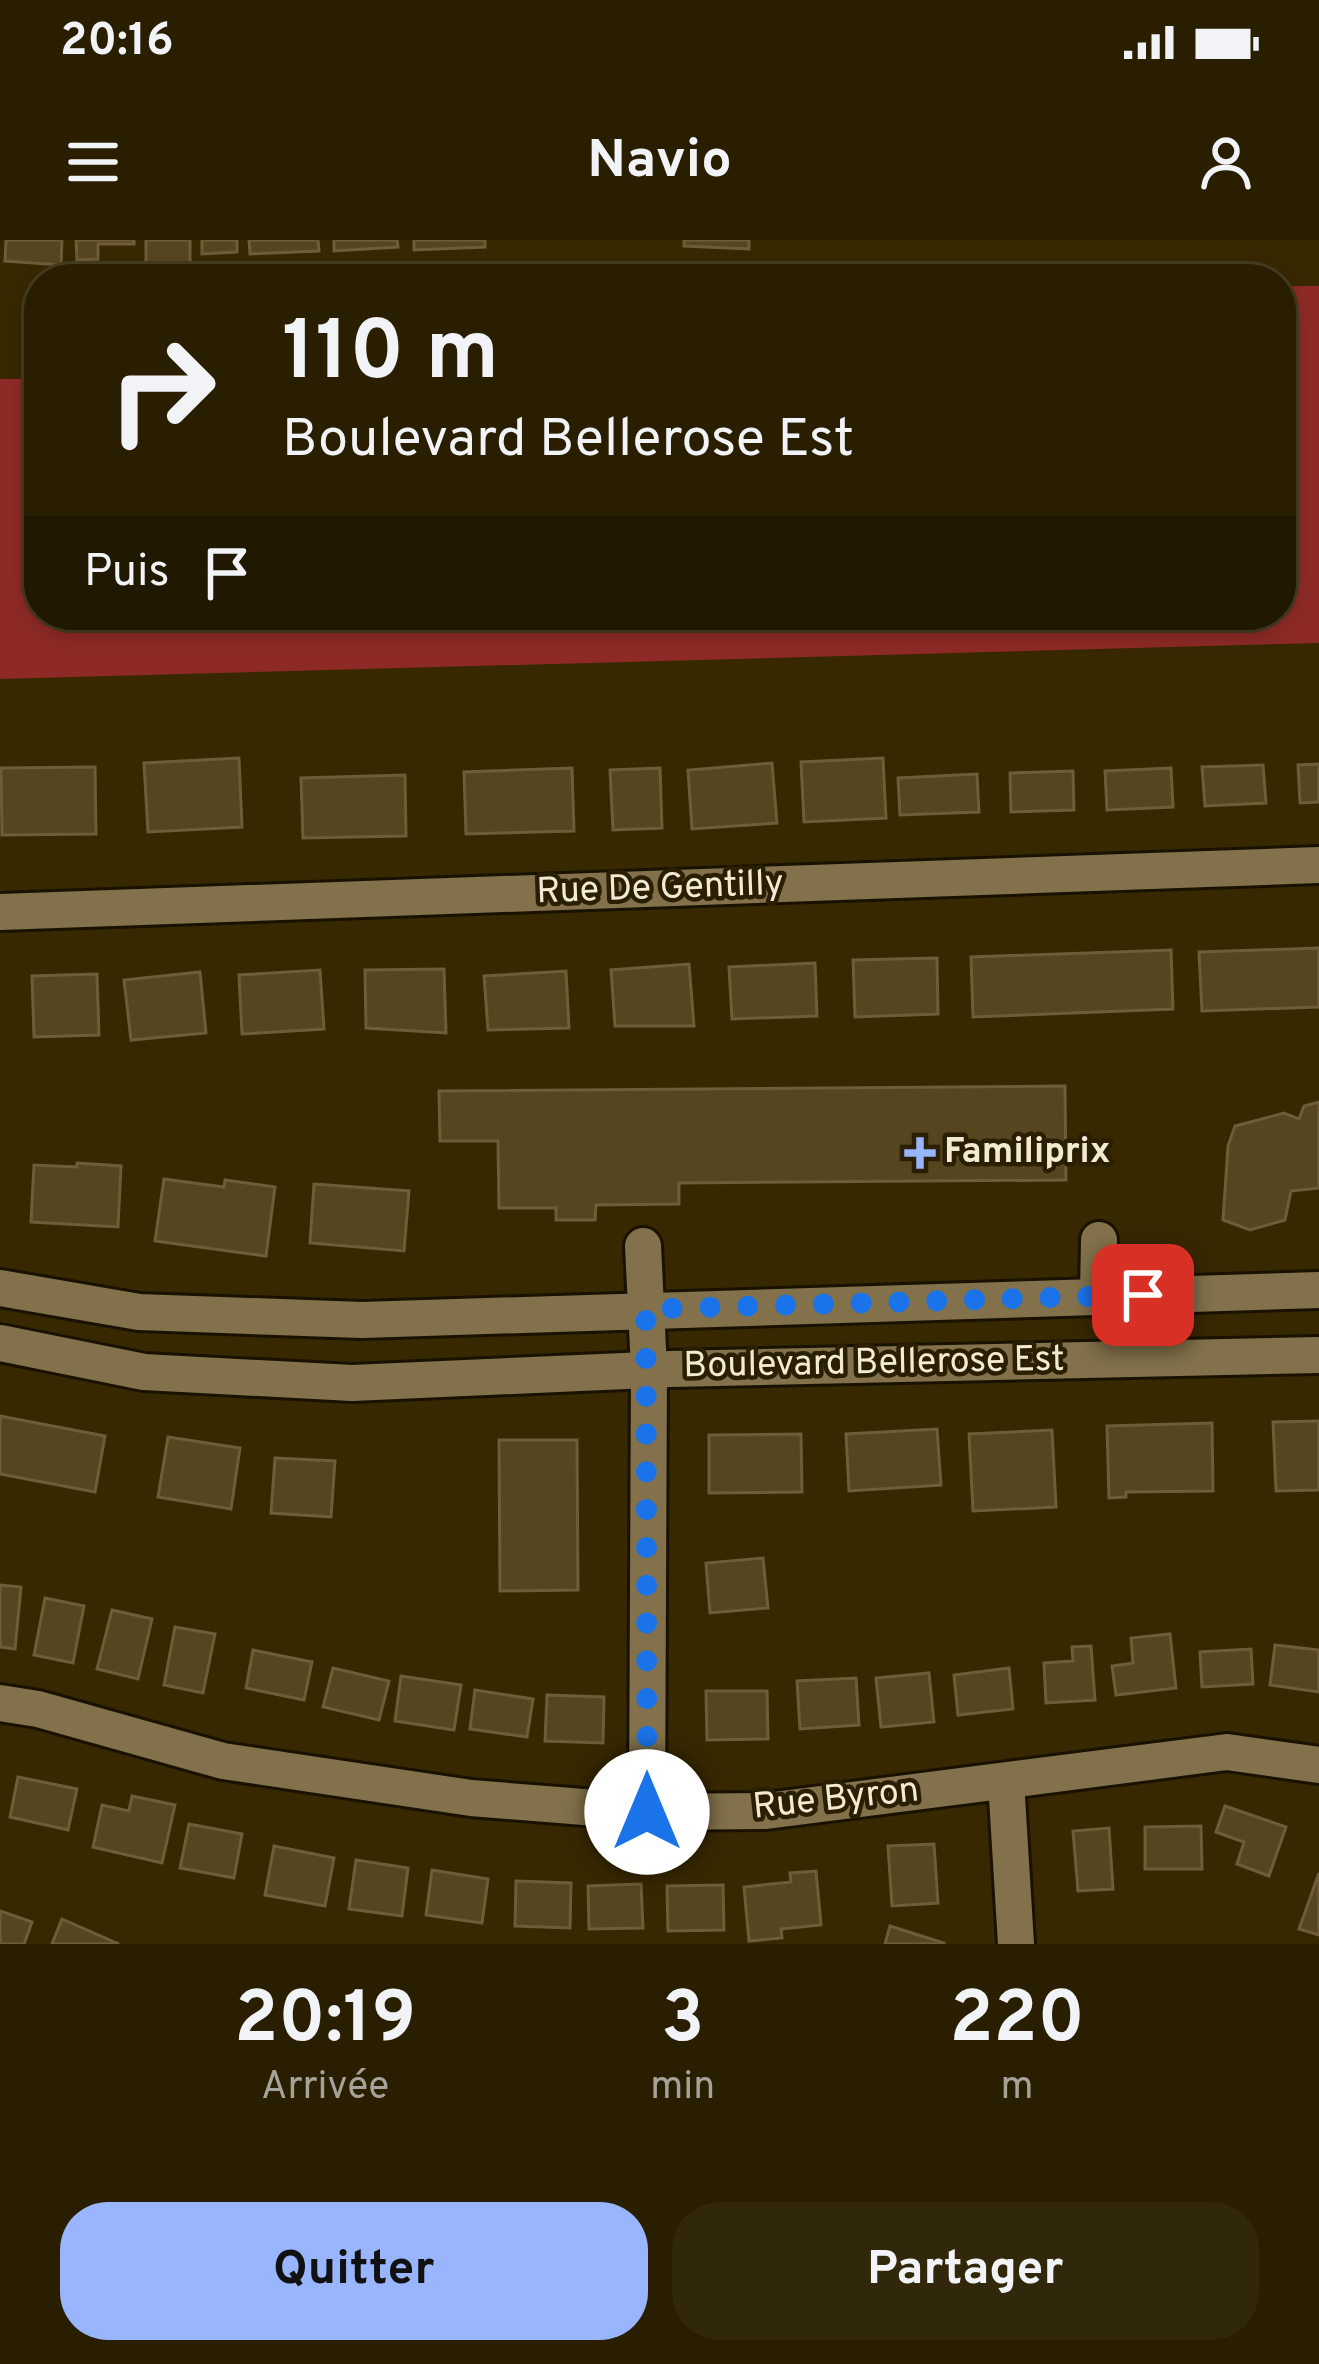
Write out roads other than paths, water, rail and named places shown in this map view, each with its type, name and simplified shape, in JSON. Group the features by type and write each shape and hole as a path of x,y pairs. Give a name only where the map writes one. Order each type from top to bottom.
{"street":[{"name":"Rue De Gentilly","path":"0,912 1319,865"},
{"path":"1098,1296 1100,1240"},
{"path":"644,1246 649,1370 647,1812"},
{"name":"Boulevard Bellerose Est","path":"0,1288 139,1312 362,1321 1319,1290"},
{"name":"Boulevard Bellerose Est","path":"0,1343 145,1372 352,1384 649,1370 1319,1355"},
{"name":"Rue Byron","path":"0,1703 224,1760 471,1798 647,1812 766,1811 1227,1752 1319,1765"},
{"path":"1006,1781 1016,1944"}],"place":[{"name":"Familiprix","path":"920,1153"}]}
